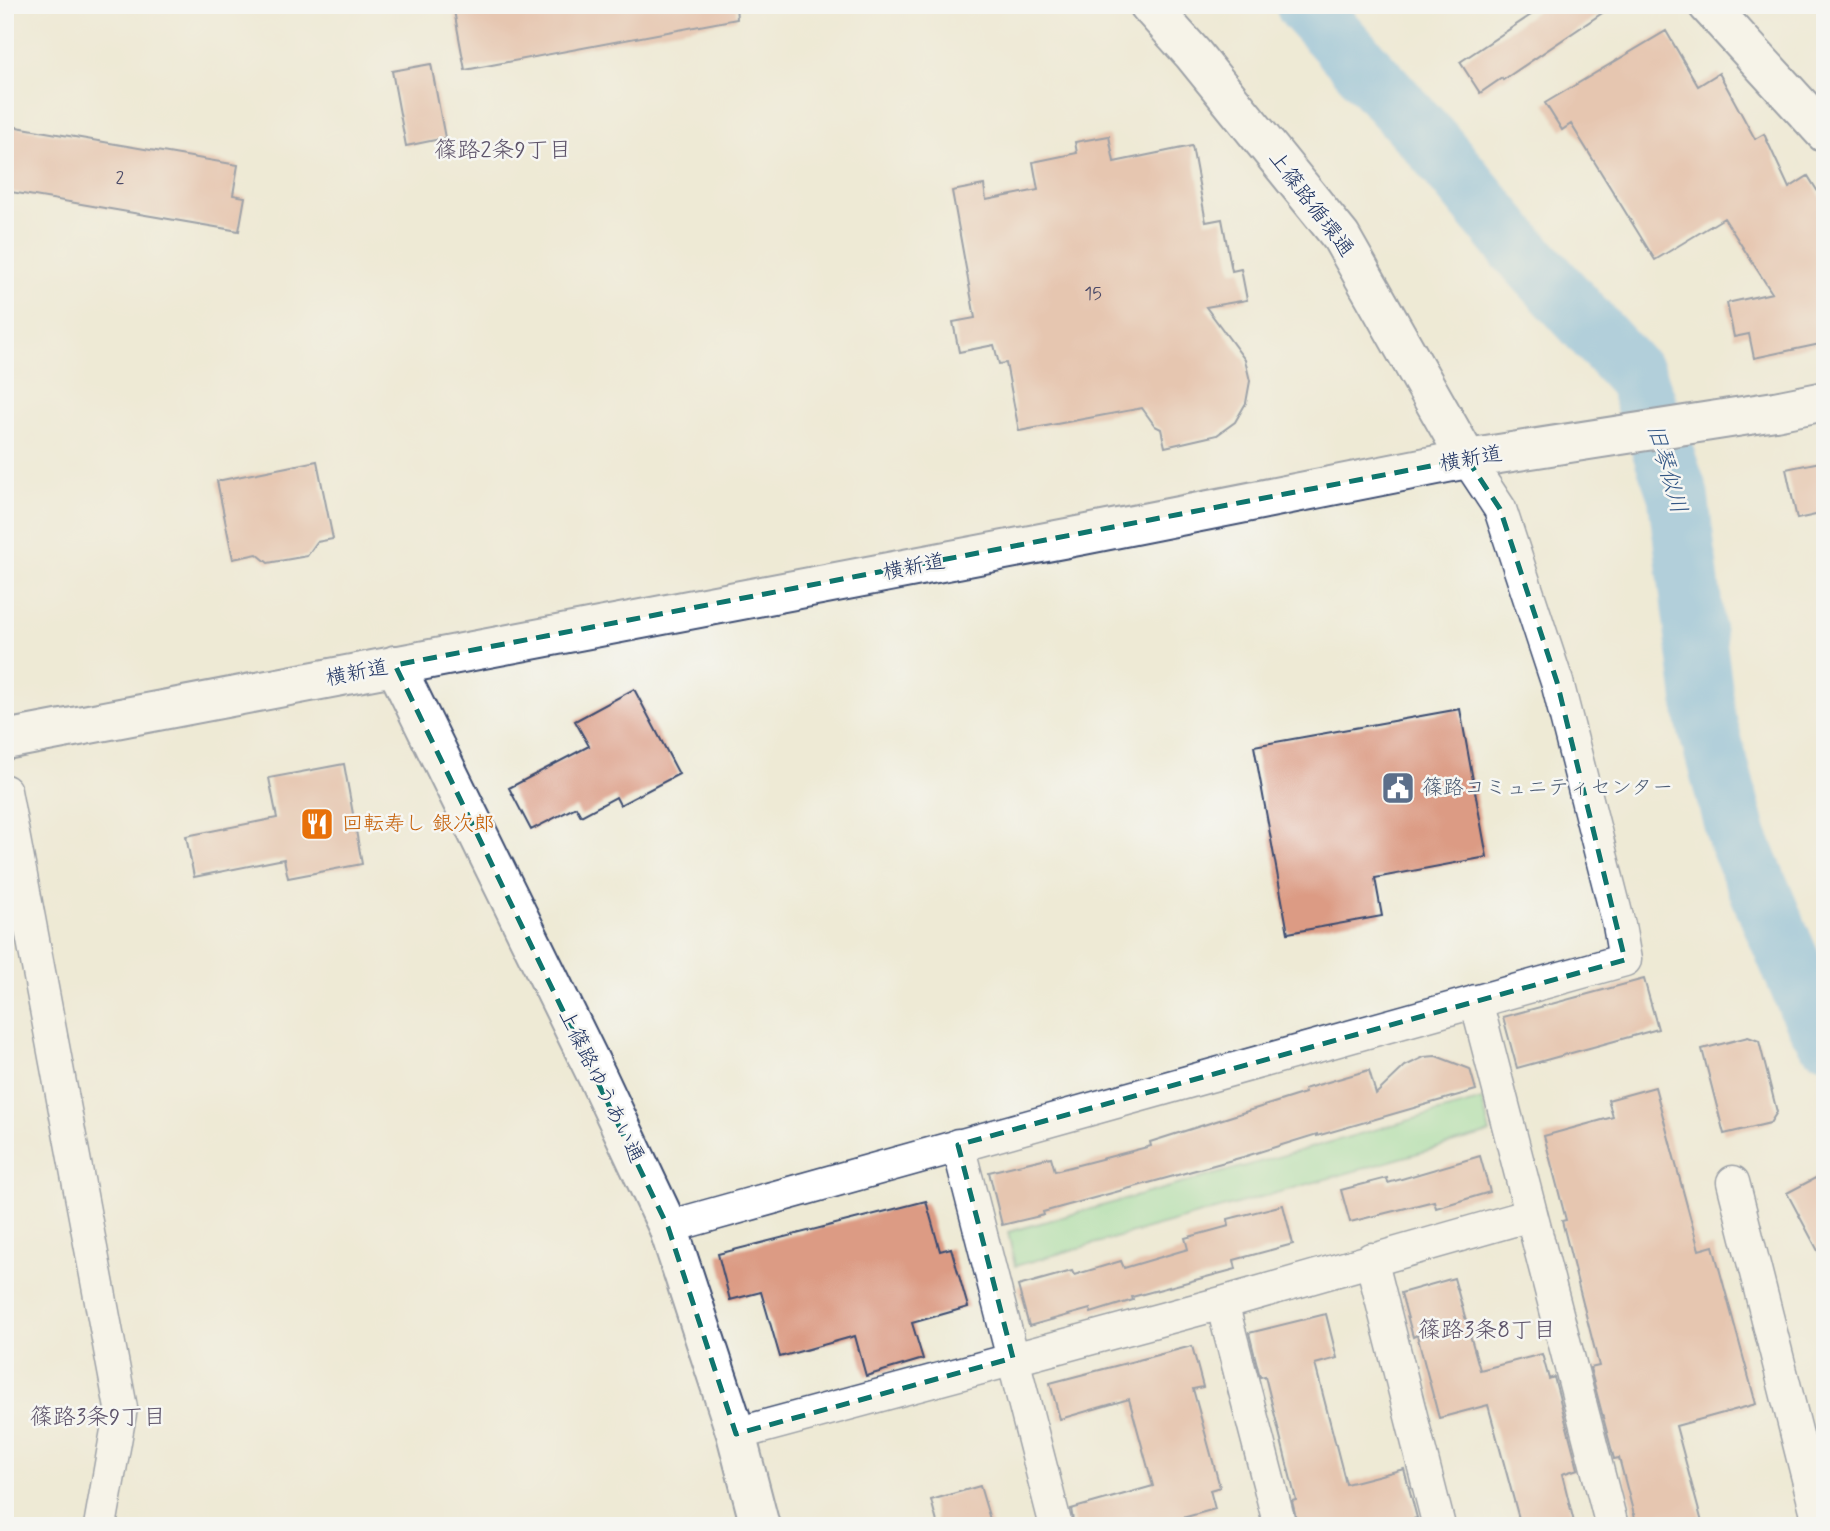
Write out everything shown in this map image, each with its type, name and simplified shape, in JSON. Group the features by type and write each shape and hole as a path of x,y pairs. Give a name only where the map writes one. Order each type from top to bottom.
{"street":[{"name":"上篠路循環通","path":"1149,5 1193,54 1340,237 1466,459"},
{"path":"1708,5 1825,133"},
{"name":"横新道","path":"5,740 1083,535 1466,459 1825,401"},
{"path":"668,1227 1625,960 1619,925 1557,681 1500,509 1466,459"},
{"name":"上篠路ゆうあい通","path":"395,665 668,1227 736,1434 760,1526"},
{"path":"5,791 121,1408 100,1526"},
{"path":"1476,1001 1612,1526"},
{"path":"958,1145 1056,1526"},
{"path":"1733,1182 1820,1526"},
{"path":"736,1434 1222,1303 1531,1215"},
{"path":"1371,1259 1439,1526"},
{"path":"1222,1303 1280,1526"}],"highlighted area":[{"path":"1467,459 1500,509 1557,682 1625,960 958,1145 1013,1358 736,1434 668,1227 395,665"}],"green space":[{"path":"1482,1100 1490,1133 1015,1266 1008,1232"}],"building":[{"path":"453,5 736,5 737,19 465,70"},
{"path":"1546,5 1614,5 1480,93 1460,62"},
{"path":"1666,31 1698,86 1719,73 1755,139 1764,134 1789,188 1808,176 1825,203 1825,343 1754,358 1749,334 1734,337 1727,303 1772,293 1724,218 1655,260 1571,124 1562,130 1545,103"},
{"path":"431,64 445,138 406,146 392,71"},
{"path":"5,125 238,165 233,195 245,197 239,231 5,191"},
{"path":"1109,136 1114,162 1192,146 1206,222 1222,219 1232,271 1241,269 1247,300 1206,307 1245,360 1250,381 1246,403 1235,422 1217,435 1165,447 1161,429 1155,426 1142,408 1019,431 1006,363 999,364 994,345 959,352 953,322 975,318 952,191 984,185 986,200 1038,190 1033,162 1077,153 1075,142"},
{"path":"317,461 333,539 317,542 307,556 268,563 257,554 233,559 217,481"},
{"path":"1825,461 1825,513 1797,519 1786,469"},
{"path":"634,689 679,774 620,805 616,797 581,816 576,807 531,830 509,788 589,746 575,721"},
{"path":"1460,709 1487,857 1375,878 1382,916 1288,933 1254,746"},
{"path":"344,764 362,864 288,878 284,859 194,877 186,836 277,818 269,778"},
{"path":"1644,979 1658,1029 1517,1068 1503,1017"},
{"path":"1748,1037 1759,1041 1777,1112 1770,1123 1724,1134 1702,1049"},
{"path":"1436,1056 1470,1069 1476,1090 1002,1225 989,1172 1051,1157 1055,1171 1151,1146 1150,1142 1305,1093 1304,1089 1369,1070 1376,1094 1405,1066 1424,1057"},
{"path":"1655,1087 1699,1250 1713,1246 1756,1404 1676,1426 1703,1526 1637,1526 1619,1458 1614,1459 1590,1368 1599,1366 1562,1221 1566,1220 1544,1136 1613,1117 1608,1100"},
{"path":"1480,1156 1490,1192 1436,1208 1434,1201 1350,1222 1341,1190 1387,1178 1388,1183"},
{"path":"1825,1173 1825,1264 1787,1193"},
{"path":"926,1201 940,1251 951,1248 968,1307 912,1323 923,1359 866,1376 855,1336 780,1357 761,1292 730,1300 718,1254"},
{"path":"1283,1205 1293,1244 1234,1260 1236,1269 1132,1297 1133,1300 1091,1313 1090,1309 1029,1326 1018,1286 1072,1271 1074,1275 1121,1261 1124,1268 1188,1249 1185,1238 1229,1226 1228,1219"},
{"path":"1454,1278 1480,1370 1542,1354 1549,1379 1554,1377 1578,1469 1562,1474 1575,1526 1521,1526 1488,1405 1439,1418 1417,1335 1413,1337 1401,1293"},
{"path":"1326,1314 1337,1358 1315,1364 1346,1484 1404,1469 1417,1518 1386,1526 1298,1526 1292,1501 1296,1500 1265,1376 1260,1377 1249,1333"},
{"path":"1192,1346 1203,1387 1193,1389 1220,1487 1210,1490 1215,1509 1168,1522 1167,1518 1139,1526 1074,1526 1071,1509 1153,1486 1129,1399 1060,1419 1050,1383"},
{"path":"980,1486 992,1526 938,1526 931,1500"}],"waterway":[{"name":"旧琴似川","path":"1306,5 1434,146 1517,247 1637,378 1678,495 1706,720 1738,839 1811,1012 1825,1036"}],"place":[{"name":"篠路コミュニティセンター","path":"1398,788"},
{"name":"回転寿し 銀次郎","path":"317,824"}],"district":[{"name":"篠路2条9丁目","path":"503,151"},
{"name":"篠路3条8丁目","path":"1487,1331"},
{"name":"篠路3条9丁目","path":"98,1418"}]}
